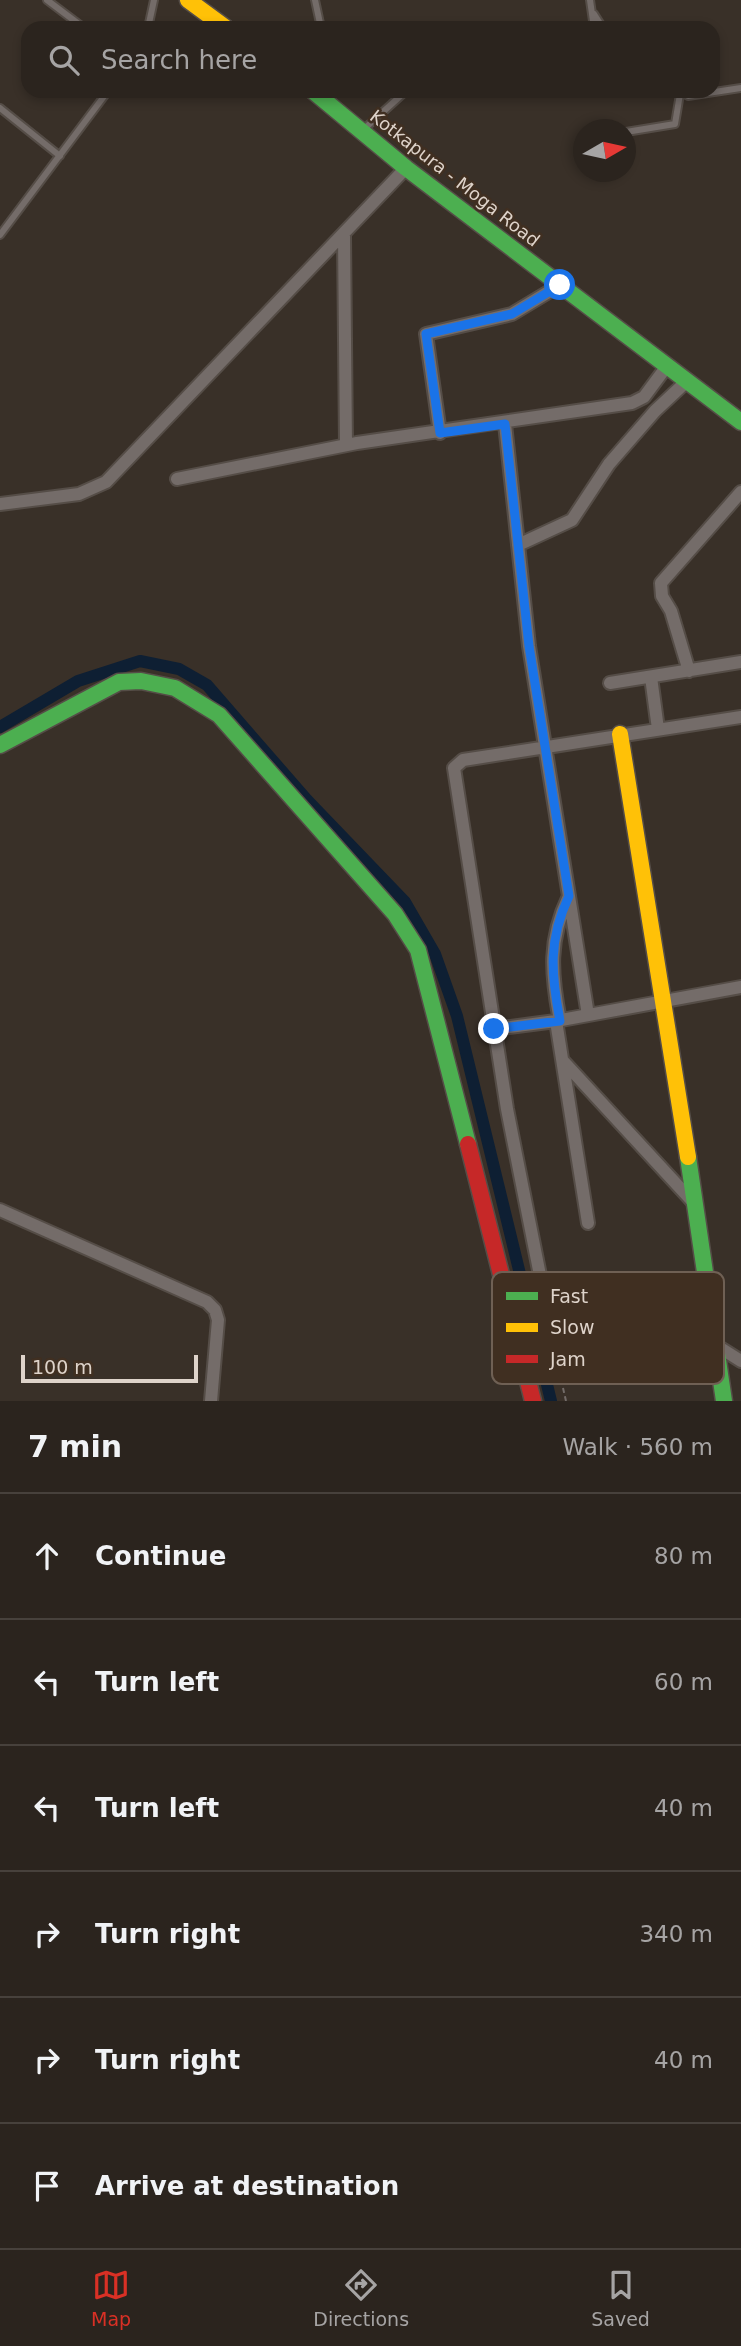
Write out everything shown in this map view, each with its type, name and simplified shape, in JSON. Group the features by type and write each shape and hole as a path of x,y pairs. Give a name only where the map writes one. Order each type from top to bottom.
{"main road":[{"path":"188,0 216,21"},
{"name":"Kotkapura - Moga Road","path":"325,98 406,168 741,422"},
{"path":"0,745 119,682 137,680 185,692 218,715 260,757 309,820 396,917 418,950 500,1272"},
{"path":"620,734 664,1000 704,1272"},
{"path":"529,1384 533,1401"}],"street":[{"path":"0,504 79,494 106,482 344,236 406,168"},
{"path":"344,236 346,445"},
{"path":"440,433 426,334 512,314 560,285"},
{"path":"177,479 346,445 505,424 638,401 667,366"},
{"path":"518,544 572,520 609,464 687,381"},
{"path":"505,424 529,646 588,1015"},
{"path":"689,671 678,631 662,596 661,583 741,492"},
{"path":"610,683 741,662"},
{"path":"651,677 658,729"},
{"path":"540,1272 494,1029 454,768 463,760 741,717"},
{"path":"569,896 557,921 552,974 588,1223"},
{"path":"494,1029 558,1021 741,987"},
{"path":"563,1061 693,1202"},
{"path":"0,1210 207,1302 215,1310 218,1320 211,1401"},
{"path":"724,1350 741,1361"}],"lane":[{"path":"47,0 75,21"},
{"path":"150,21 154,0"},
{"path":"316,0 320,21"},
{"path":"590,0 593,21"},
{"path":"591,9 599,21"},
{"path":"720,91 741,88"},
{"path":"0,235 103,98"},
{"path":"362,131 398,98"},
{"path":"636,130 675,124 678,98"},
{"path":"0,108 60,156"}],"waterway":[{"path":"0,727 78,681 140,661 179,669 207,685 307,800 405,902 435,954 457,1016 520,1272"},
{"path":"547,1384 551,1401"}],"traffic: fast":[{"path":"321,98 406,168 741,422"},
{"path":"0,745 119,682 141,681 175,688 219,715 395,914 418,950 468,1144"},
{"path":"688,1157 705,1272"},
{"path":"721,1384 724,1401"}],"traffic: slow":[{"path":"188,0 216,21"},
{"path":"620,734 688,1157"}],"traffic: jam":[{"path":"468,1144 500,1272"},
{"path":"529,1384 533,1401"}],"route":[{"path":"494,1029 560,1021 552,974 554,946 557,921 569,896 529,646 505,424 440,433 426,334 492,321 512,314 560,285"}]}
